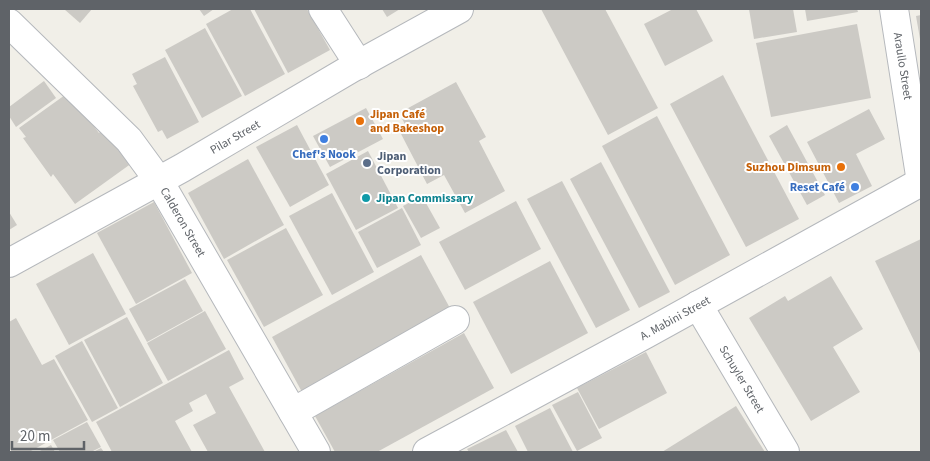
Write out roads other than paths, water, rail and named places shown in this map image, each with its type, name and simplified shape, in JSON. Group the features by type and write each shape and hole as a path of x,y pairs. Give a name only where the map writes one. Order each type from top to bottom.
{"street":[{"path":"323,9 359,65"},
{"name":"Pilar Street","path":"9,263 159,181 459,9"},
{"name":"Araullo Street","path":"894,9 921,182"},
{"name":"Calderon Street","path":"9,23 129,140 159,181 316,452"},
{"name":"A. Mabini Street","path":"427,452 921,182"},
{"name":"Schuyler Street","path":"698,305 785,452"},
{"path":"293,412 455,320"}],"place":[{"name":"Jipan Café and Bakeshop","path":"360,121"},
{"name":"Chef's Nook","path":"324,139"},
{"name":"Jipan Corporation","path":"367,163"},
{"name":"Suzhou Dimsum","path":"841,167"},
{"name":"Reset Café","path":"855,187"},
{"name":"Jipan Commissary","path":"366,198"}]}
